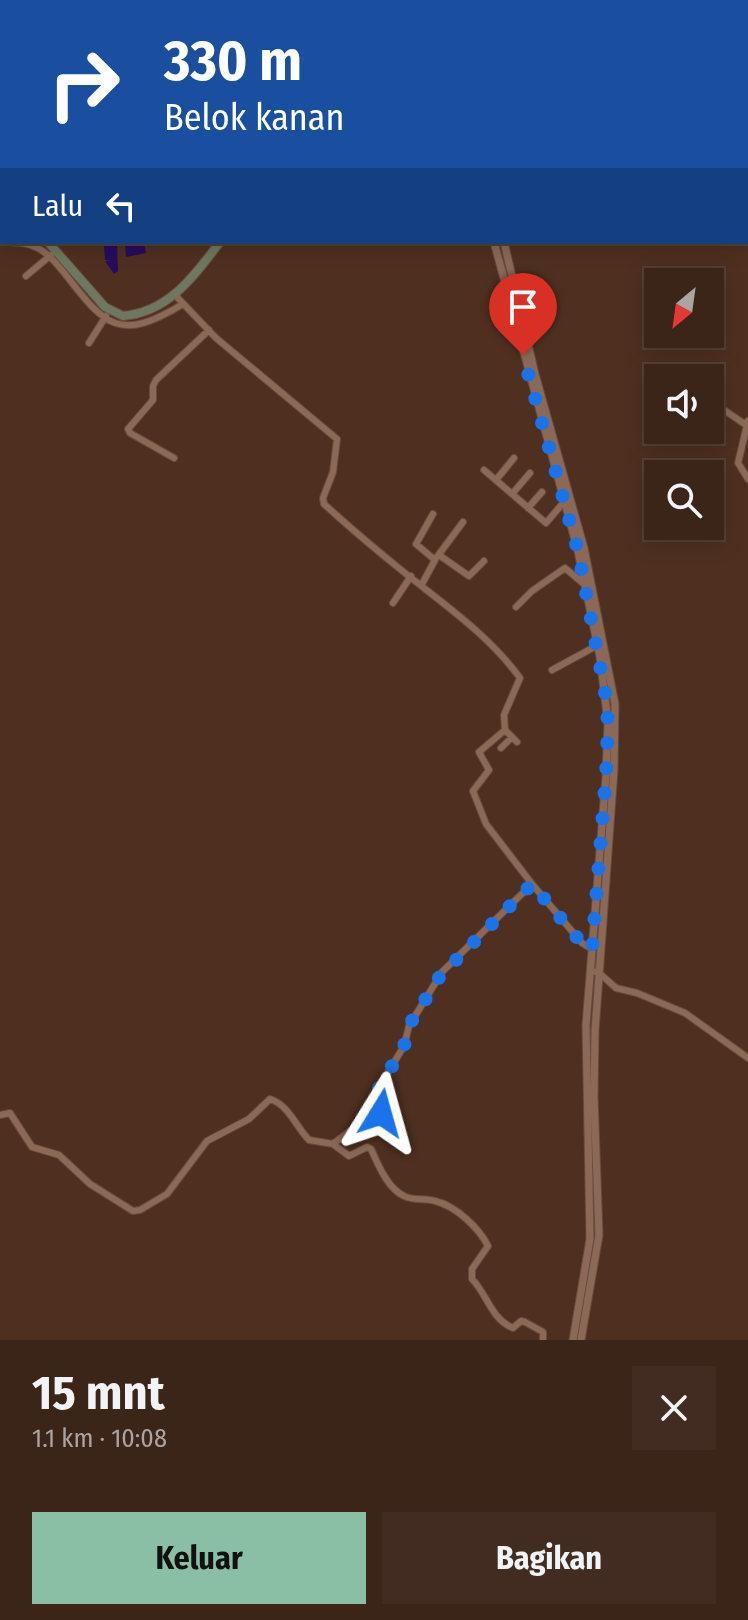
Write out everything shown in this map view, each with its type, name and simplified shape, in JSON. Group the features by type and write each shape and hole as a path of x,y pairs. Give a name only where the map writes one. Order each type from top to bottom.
{"main road":[{"path":"49,244 53,254 107,315 123,316 179,300 219,244"}],"street":[{"path":"21,244 53,254 26,276"},
{"path":"495,244 594,609 609,693"},
{"path":"504,244 535,374 580,528 609,693 601,894 586,1049 592,1217 581,1340"},
{"path":"179,300 209,330 336,438 336,458 323,503 479,631 520,678 504,715 505,730 514,740 501,748"},
{"path":"89,343 107,315"},
{"path":"174,458 128,429 153,400 156,380 209,330"},
{"path":"724,410 747,423 738,463 748,479"},
{"path":"496,480 514,458"},
{"path":"484,470 546,523 564,502"},
{"path":"512,494 530,473"},
{"path":"528,508 542,492"},
{"path":"433,514 416,544 470,577 484,561"},
{"path":"422,584 463,522"},
{"path":"516,607 532,591 565,568 585,585"},
{"path":"393,603 411,576"},
{"path":"552,670 598,645"},
{"path":"505,730 479,751 489,769 473,791 484,821 584,946 592,949"},
{"path":"333,1144 350,1131 375,1121 381,1113 381,1084 404,1046 410,1024 440,976 532,884"},
{"path":"601,894 592,949 594,972 616,988 637,993 685,1013 748,1058"},
{"path":"0,1115 10,1113 32,1147 59,1155 90,1184 133,1211 167,1194 207,1141 249,1119 270,1099 275,1099 295,1118 305,1137 315,1142 333,1144 349,1156 367,1147 371,1149 382,1172 401,1194 436,1201 473,1225 488,1246 472,1269 472,1279 480,1286 488,1305 507,1326 513,1328 521,1321 525,1322 543,1332 543,1340"},
{"path":"375,1121 405,1139"},
{"path":"573,1340 582,1314"}],"shaded area":[{"path":"117,244 118,271 114,274 105,261 111,260 105,260 104,245"},
{"path":"125,244 144,244 146,253 126,257"}],"route":[{"path":"381,1113 379,1088 404,1046 410,1024 440,976 532,884 584,946 592,949 606,776 608,723 605,692 578,551 523,355"}]}
